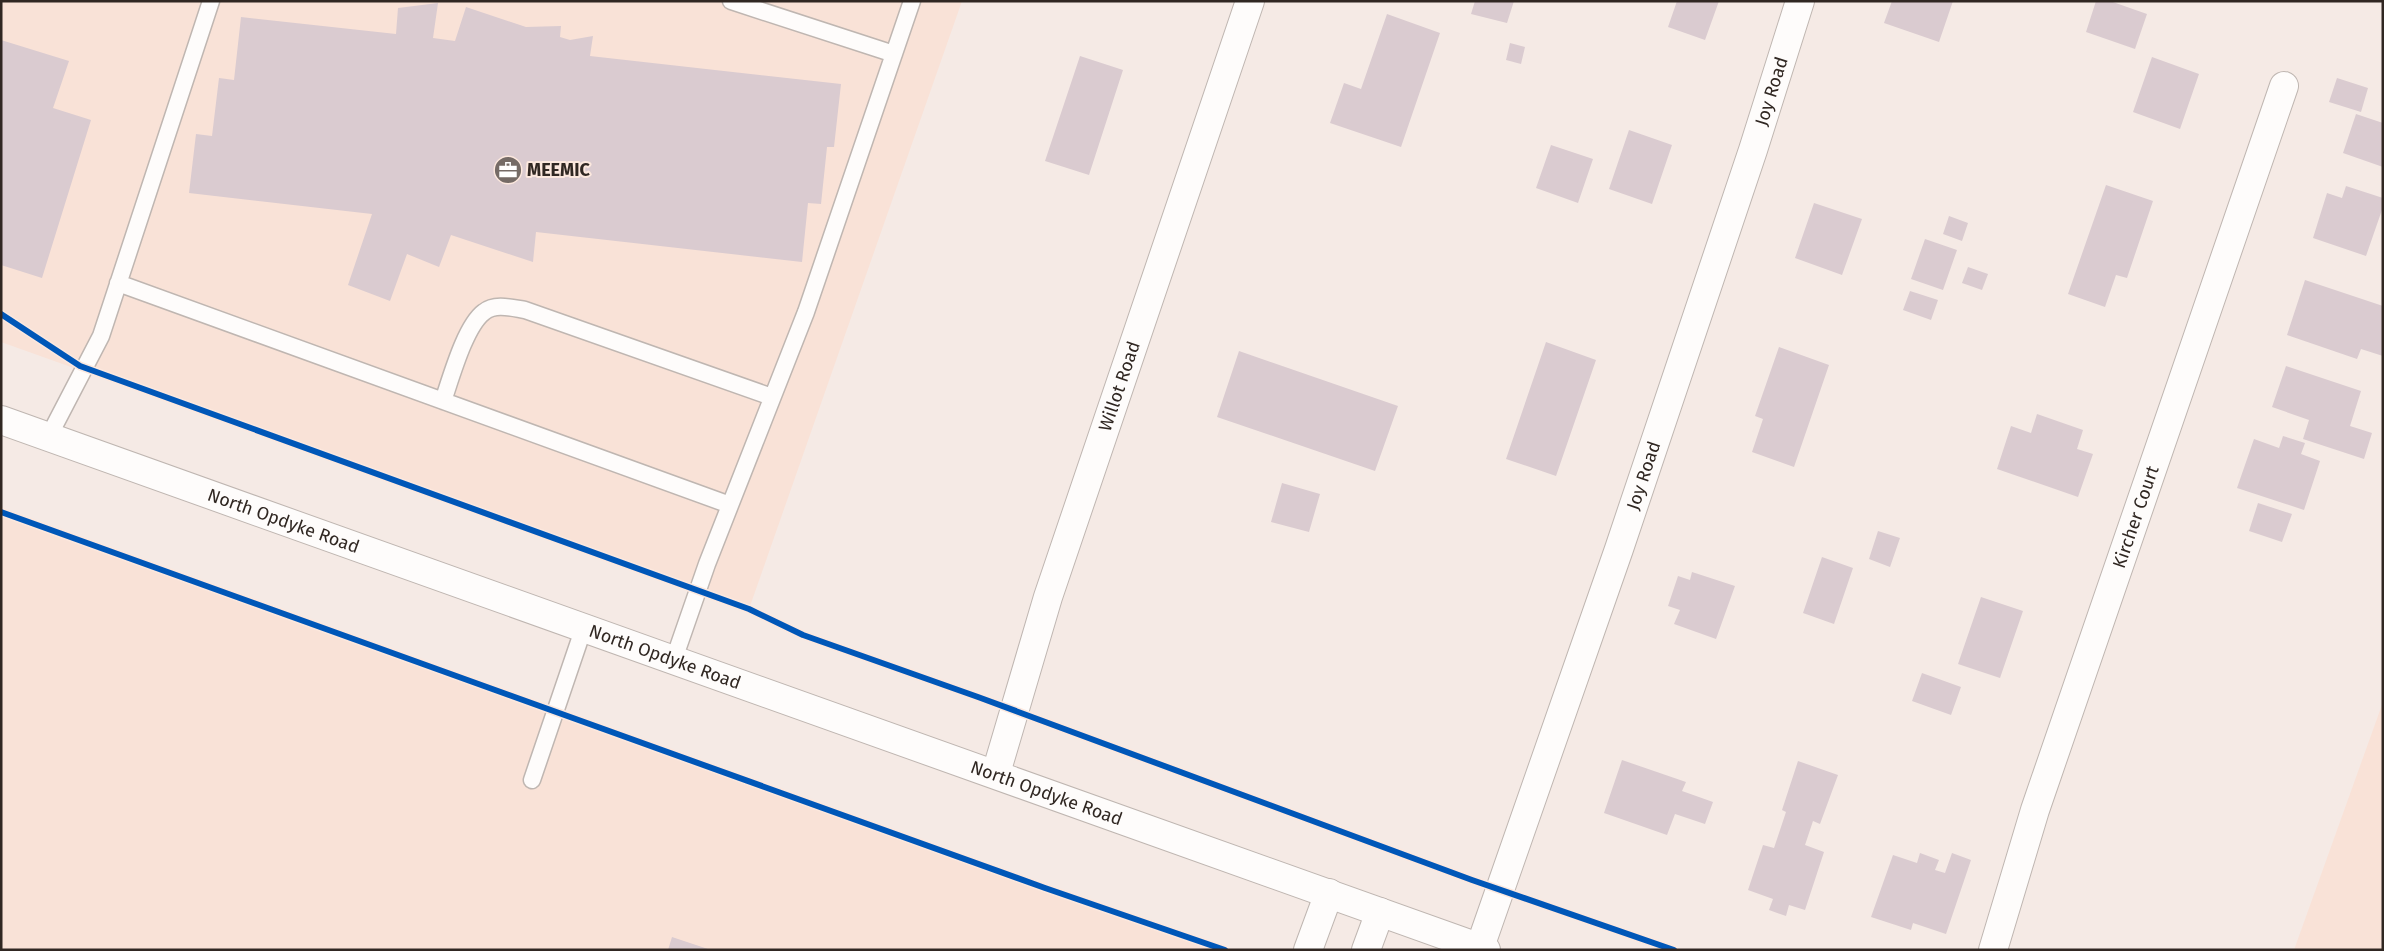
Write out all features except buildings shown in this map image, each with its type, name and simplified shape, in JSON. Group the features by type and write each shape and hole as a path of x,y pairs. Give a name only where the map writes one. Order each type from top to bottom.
{"street":[{"name":"Willot Road","path":"996,773 1048,597 1250,1"},
{"name":"Joy Road","path":"1483,949 1753,150 1800,1"},
{"name":"Kircher Court","path":"1992,950 2035,810 2284,86"},
{"name":"North Opdyke Road","path":"1,420 996,773 1483,949"},
{"path":"1308,950 1329,893"},
{"path":"1366,950 1380,912"}],"lane":[{"path":"49,436 101,336 211,1"},
{"path":"731,1 894,54"},
{"path":"674,659 730,505 806,312 912,1"},
{"path":"118,283 730,505"},
{"path":"443,401 468,333 484,312 504,306 525,310 772,397"},
{"path":"532,780 584,627"}],"shaded area":[{"path":"1,1 962,1 749,609 1,342"},
{"path":"1,511 1228,950 1,950"},
{"path":"2383,702 2383,950 2294,950"}],"cycle path":[{"path":"1,314 80,366 749,609 803,635 978,697 1472,880 1674,950"},
{"path":"1,512 1045,888 1225,950"}],"place":[{"name":"MEEMIC","path":"508,170"}]}
